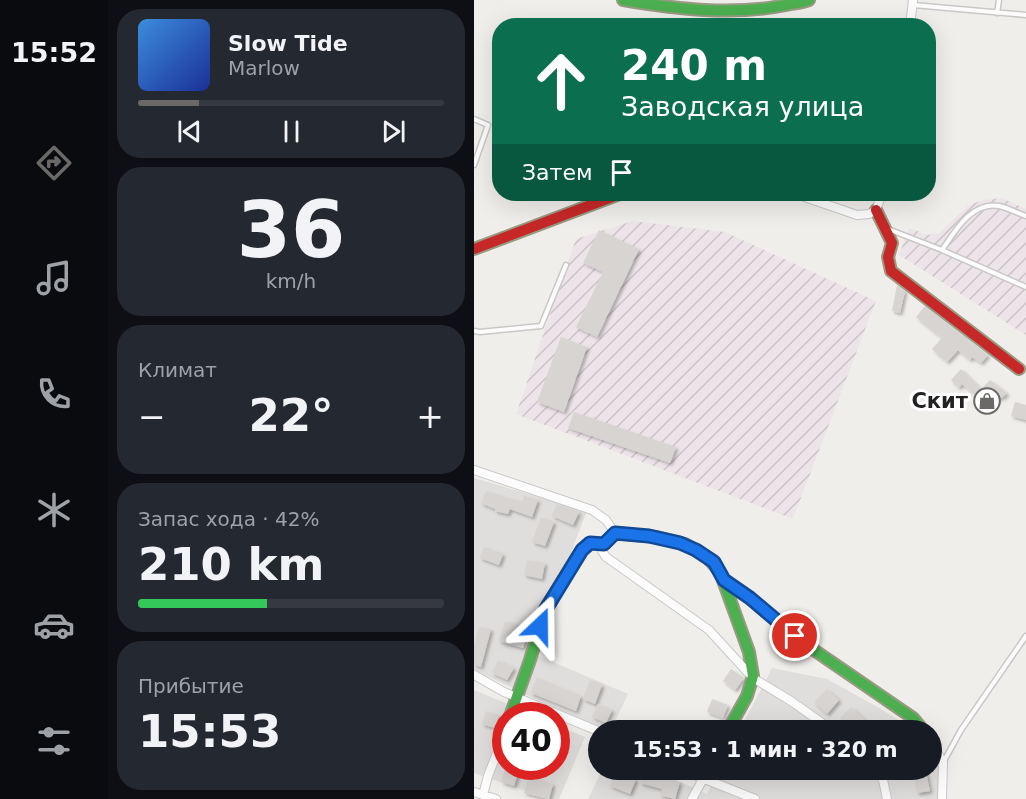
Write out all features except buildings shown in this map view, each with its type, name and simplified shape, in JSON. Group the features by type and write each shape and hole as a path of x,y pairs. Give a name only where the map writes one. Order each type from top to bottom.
{"street":[{"path":"623,0 657,6 735,12 809,0"},
{"path":"911,18 913,2"},
{"path":"474,249 601,201"},
{"path":"816,201 857,215 869,214 876,210 879,201"},
{"path":"876,210 881,216 892,243 888,257 891,271 1019,369"},
{"path":"474,470 592,510 606,519 615,533"},
{"path":"615,533 604,544 602,551 606,557 710,630 753,678 818,720"},
{"path":"615,533 649,536 680,543 714,562 724,580 747,645 753,678 733,720"},
{"path":"514,702 546,609 582,550 590,543 604,544"},
{"path":"724,580 750,598 795,636 915,720"},
{"path":"474,675 588,727"},
{"path":"942,799 943,762"},
{"path":"483,795 492,766"},
{"path":"692,799 702,780"},
{"path":"706,780 754,799"},
{"path":"883,780 887,799"},
{"path":"474,792 496,799"}],"lane":[{"path":"997,13 999,0"},
{"path":"913,2 1026,15"},
{"path":"474,119 488,125 474,165"},
{"path":"942,250 961,223 974,210 997,205 1026,216"},
{"path":"885,228 1026,287"},
{"path":"474,331 541,326 566,265"},
{"path":"943,762 961,730 1026,636"}],"shaded area":[{"path":"1002,198 1026,209 1026,335 899,255 909,228 928,235 939,233 969,205 983,200"},
{"path":"633,221 725,232 876,301 793,519 516,414 576,239"},
{"path":"474,478 587,511 532,653 628,694 616,720 588,720 588,723 570,715 570,702 542,702 474,670"},
{"path":"772,668 827,679 898,720 745,720"},
{"path":"474,690 503,702 492,702 492,779 474,773"},
{"path":"570,731 585,737 570,773"},
{"path":"494,780 567,780 559,799 549,799"},
{"path":"597,780 676,780 707,794 715,780 940,780 940,799 588,799"}],"traffic: fast":[{"path":"623,0 725,11 766,8 809,0"},
{"path":"515,702 545,609 582,550 590,543 604,544 615,533 656,537 685,544 708,558 720,572 749,652 753,676 747,696 734,720"},
{"path":"724,580 750,598 795,637 915,720"}],"traffic: jam":[{"path":"474,249 601,201"},
{"path":"876,210 892,243 888,257 891,271 1019,369"}],"place":[{"name":"Скит","path":"987,401"}],"route":[{"path":"540,626 546,609 582,550 590,543 604,544 615,533 649,536 680,543 696,550 714,562 724,580 750,598 795,636"}]}
